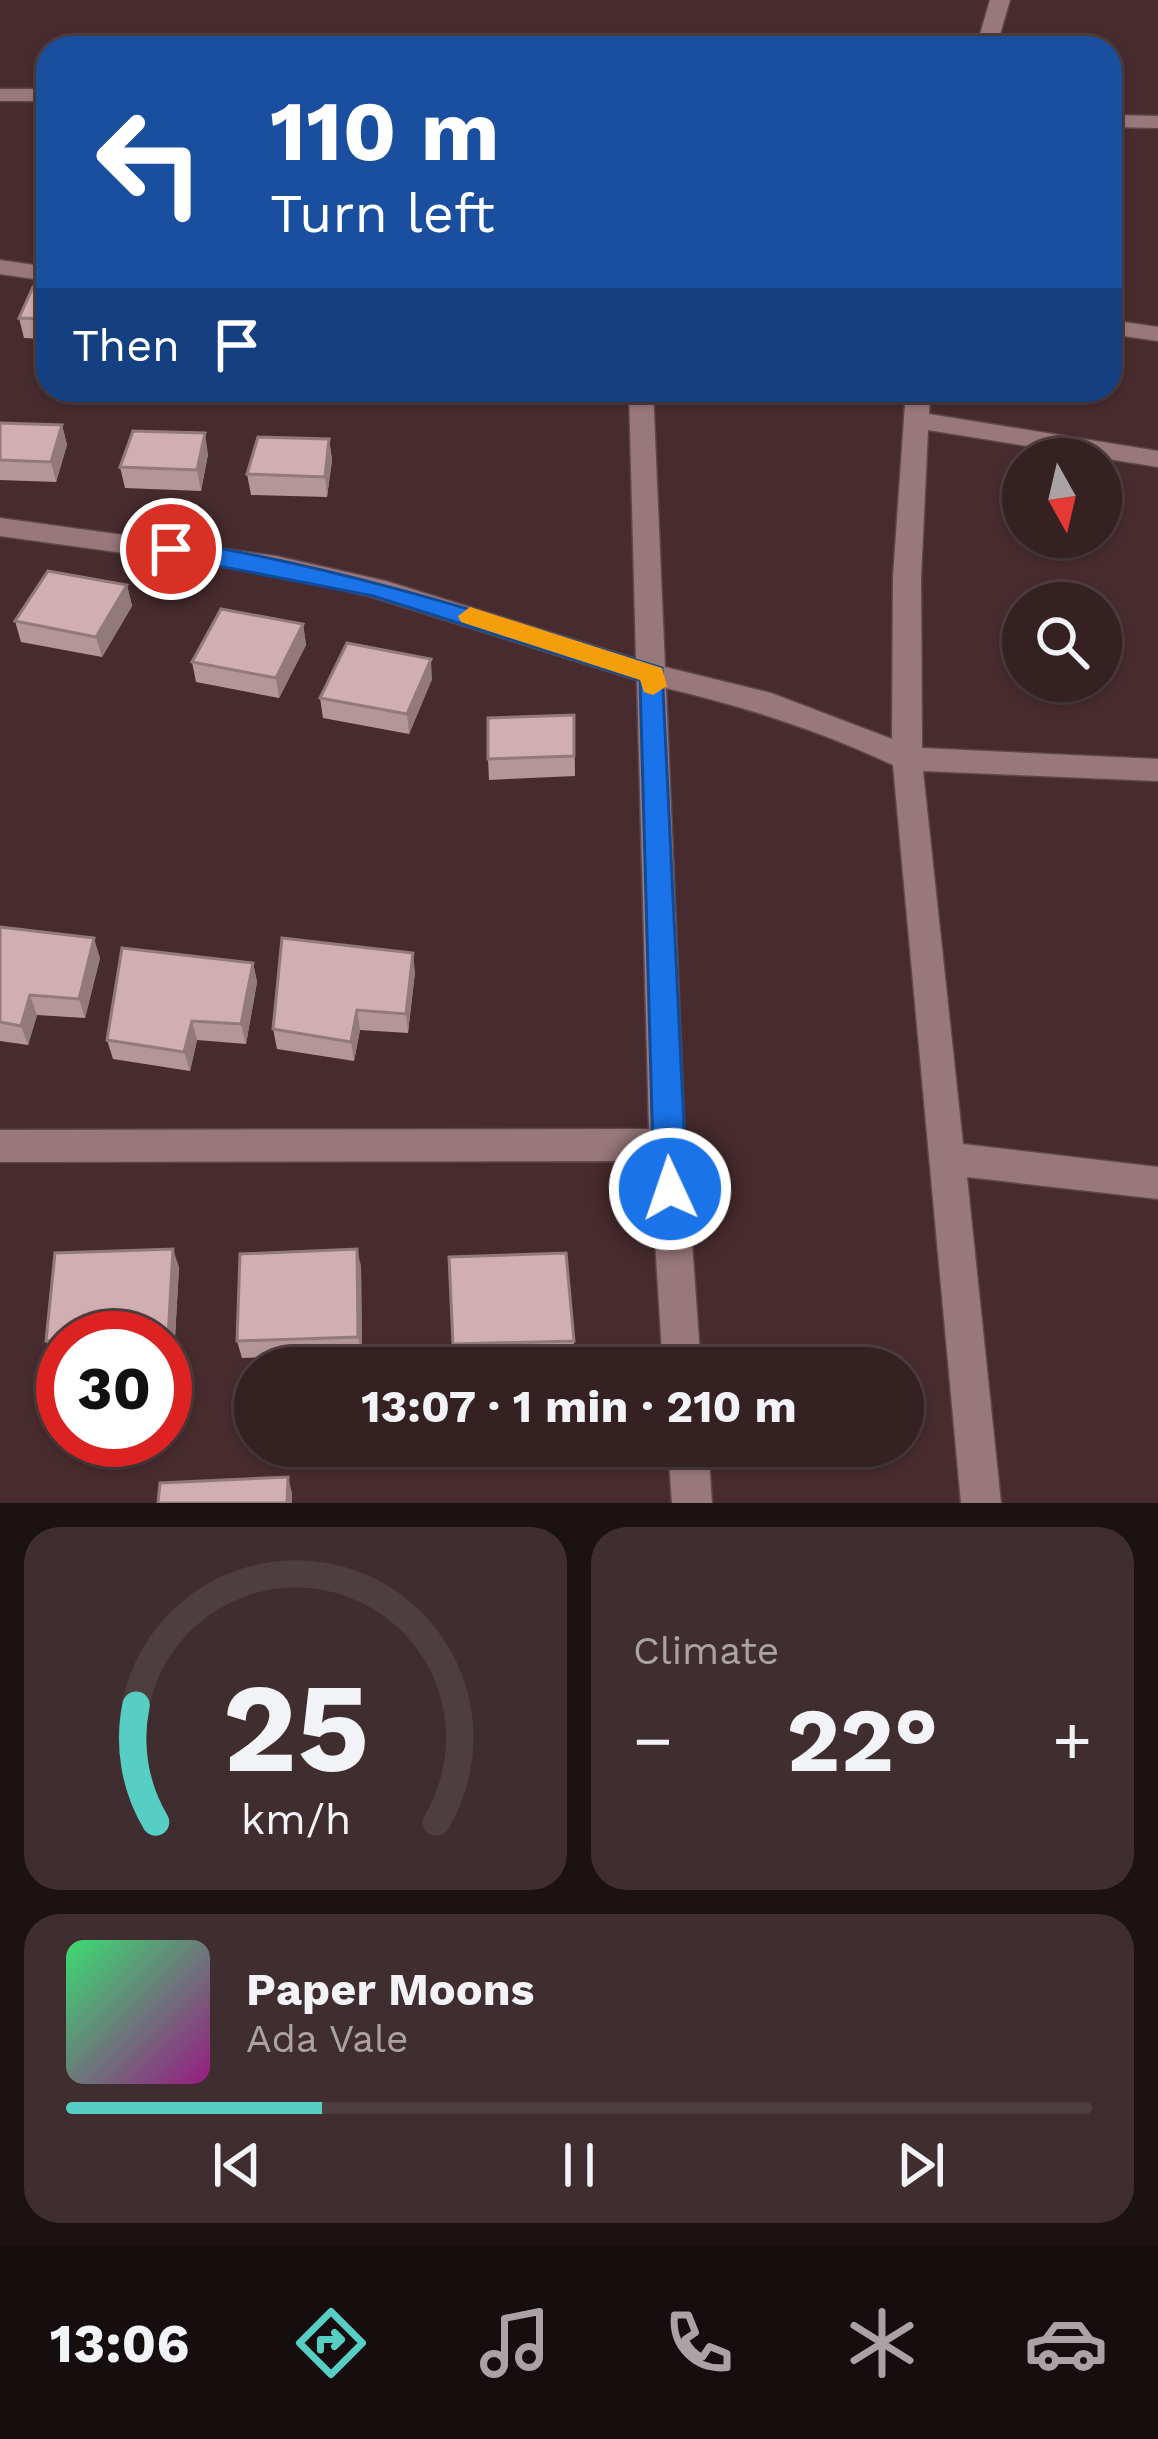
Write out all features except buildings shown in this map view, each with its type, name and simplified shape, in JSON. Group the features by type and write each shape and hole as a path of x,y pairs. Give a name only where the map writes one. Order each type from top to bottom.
{"street":[{"path":"990,36 1000,0"},
{"path":"0,95 36,95"},
{"path":"1122,121 1158,122"},
{"path":"0,267 36,272"},
{"path":"1122,329 1158,334"},
{"path":"641,402 667,1144 681,1347"},
{"path":"981,1503 907,759 907,577 916,405 1158,459"},
{"path":"0,526 296,569 464,614 653,675 761,700 841,728 907,759 1158,770"},
{"path":"0,1128 46,1143"},
{"path":"0,1146 667,1144"},
{"path":"944,1158 1158,1183"},
{"path":"689,1467 692,1503"}],"slow traffic":[{"path":"470,616 653,675 653,686"}],"route":[{"path":"171,549 275,565 376,588 653,675 670,1189"}]}
